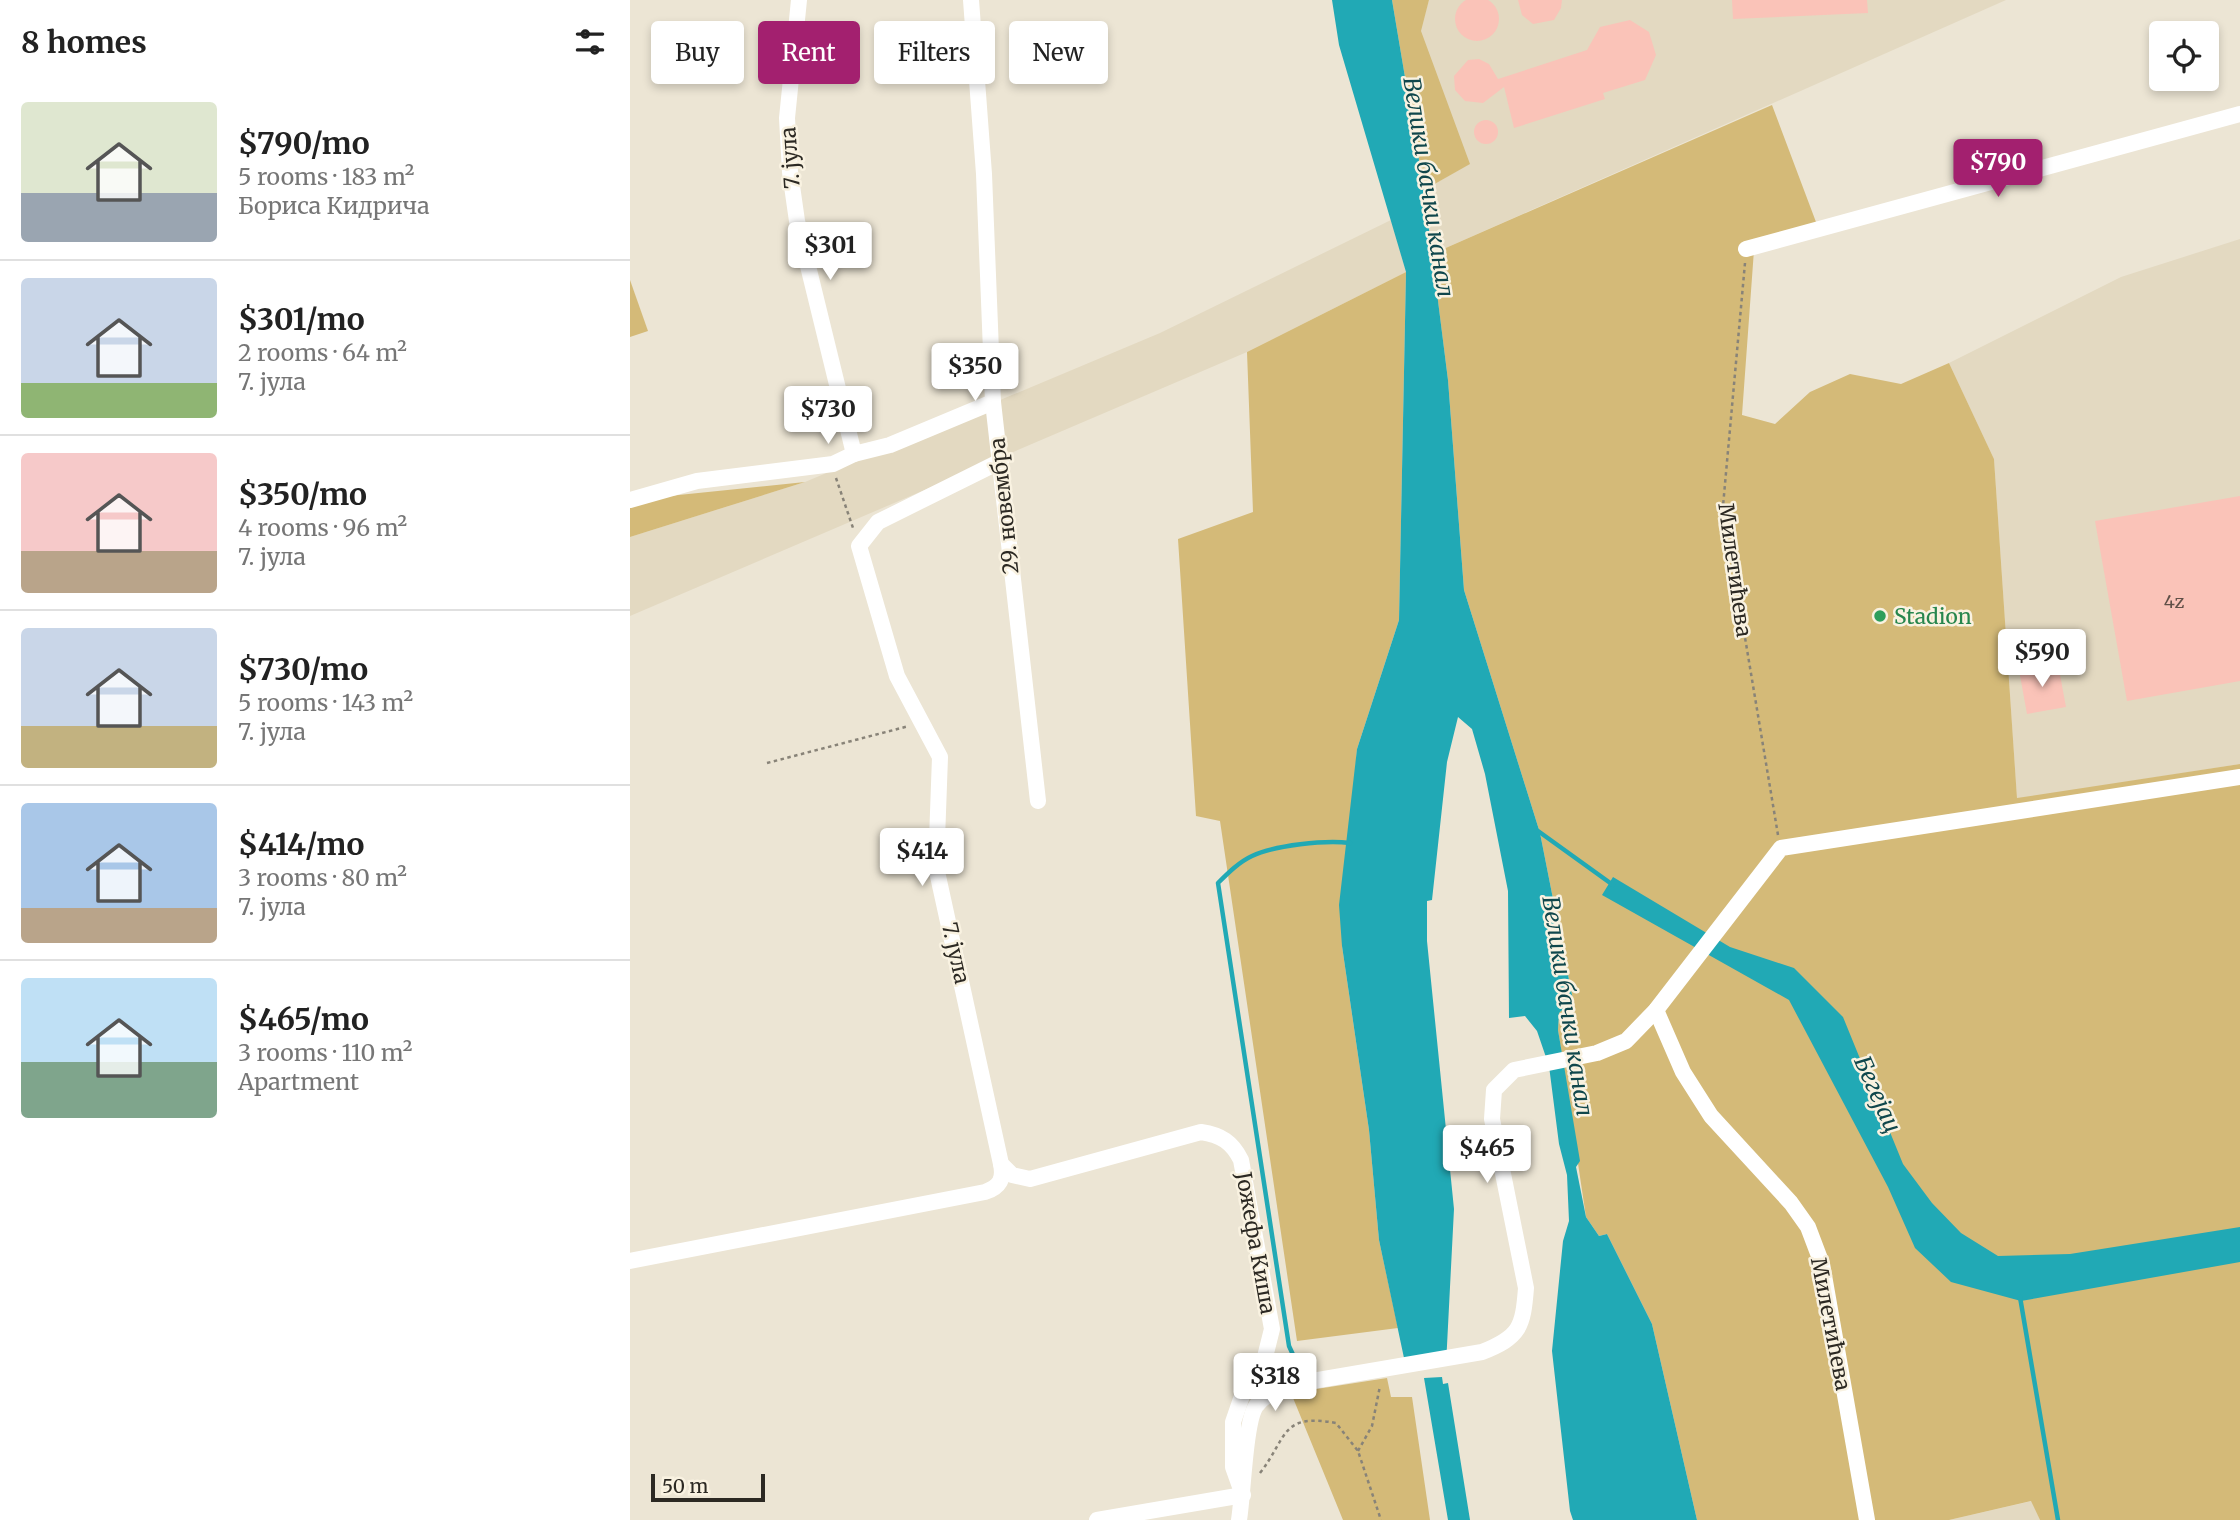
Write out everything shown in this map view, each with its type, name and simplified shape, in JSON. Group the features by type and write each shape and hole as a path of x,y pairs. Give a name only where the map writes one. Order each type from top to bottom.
{"street":[{"name":"7. јула","path":"799,0 787,118 790,172 797,221 854,454"},
{"name":"29. новембра","path":"971,0 984,174 993,402 1038,801"},
{"path":"1746,249 2240,114"},
{"path":"630,500 697,481 833,464 854,454 890,445 993,402"},
{"path":"859,547 878,522 1001,461"},
{"name":"7. јула","path":"859,547 893,664 940,757 936,867 1002,1164"},
{"path":"1379,1368 1482,1352 1512,1336 1524,1317 1526,1288 1492,1106 1494,1090 1504,1077 1533,1065 1576,1058 1626,1041 1656,1010 1781,848 2240,776"},
{"name":"Милетићева","path":"1656,1010 1683,1072 1711,1116 1791,1203 1808,1227 1822,1264 1867,1520"},
{"name":"Јожефа Киша","path":"1002,1164 1012,1175 1030,1179 1201,1132 1222,1137 1236,1150 1241,1160 1272,1329 1265,1357 1243,1394 1233,1422 1233,1467 1243,1495"},
{"path":"630,1261 985,1192 1000,1182 1003,1175 1002,1164"},
{"name":"Јожефа Киша","path":"1239,1520 1251,1420 1258,1403 1289,1385 1379,1368"},
{"path":"1097,1520 1243,1495"}],"path":[{"name":"Милетићева","path":"1746,249 1723,506 1781,848"},
{"path":"833,464 859,547"},
{"path":"766,763 922,723"},
{"path":"1358,1451 1372,1426 1380,1394 1379,1368"},
{"path":"1259,1475 1291,1426 1311,1419 1336,1423 1358,1451 1381,1520"}],"shaded area":[{"path":"1392,0 1429,0 1421,31 1470,164 1424,190"},
{"path":"1429,0 2006,0 1432,254 1424,190 1469,164 1420,31"},
{"path":"1772,105 1819,230 1754,250 1742,415 1775,424 1810,392 1850,374 1901,384 1949,363 1994,459 2017,798 2240,764 2240,1520 2040,1520 2031,1501 1949,1520 1697,1520 1652,1324 1607,1234 1599,1236 1586,1217 1558,1030 1559,1013 1573,1000 1540,833 1464,590 1448,380 1432,254"},
{"path":"1391,220 1406,272 1247,352 630,616 630,537 805,482 1160,333"},
{"path":"2240,239 2240,764 2017,799 1994,459 1949,363 2121,277"},
{"path":"1406,272 1399,620 1357,749 1342,946 1369,1130 1379,1240 1398,1328 1297,1341 1220,821 1196,816 1178,539 1253,512 1247,352"},
{"path":"630,280 648,331 630,337"},
{"path":"805,482 630,537 630,500"},
{"path":"1387,1378 1391,1397 1412,1397 1430,1520 1343,1520 1291,1393"},
{"path":"2032,1501 2040,1520 1949,1520"}],"water":[{"path":"1332,0 1392,0 1424,190 1448,380 1464,590 1540,833 1573,1000 1559,1013 1558,1030 1580,1161 1576,1167 1586,1217 1599,1236 1607,1234 1652,1324 1697,1520 1573,1520 1570,1511 1552,1351 1563,1241 1569,1221 1567,1175 1559,1144 1549,1066 1537,1031 1525,1016 1509,1018 1508,891 1485,774 1472,729 1458,717 1447,762 1432,900 1427,901 1427,941 1454,1209 1446,1365 1404,1358 1379,1240 1369,1130 1342,946 1339,905 1357,749 1399,620 1406,272 1339,45"},
{"path":"1613,877 1730,947 1794,968 1843,1017 1903,1164 1932,1203 1961,1233 1998,1256 2070,1254 2240,1227 2240,1262 2021,1301 1951,1282 1915,1248 1888,1187 1789,1000 1602,895"},
{"path":"1442,1377 1443,1384 1448,1383 1470,1520 1448,1520 1424,1378"}],"building":[{"path":"1469,-1 1485,-1 1497,11 1497,27 1485,39 1469,39 1457,27 1457,11"},
{"path":"1518,0 1562,0 1554,20 1533,24 1522,15"},
{"path":"1732,0 1867,0 1868,13 1733,19"},
{"path":"1630,20 1649,32 1656,55 1645,80 1603,93 1605,99 1514,128 1504,87 1483,103 1465,101 1455,90 1454,76 1468,60 1479,59 1489,64 1498,79 1587,50 1600,27"},
{"path":"1486,120 1494,124 1498,132 1494,140 1486,144 1478,140 1474,132 1478,124"},
{"path":"2240,496 2240,681 2127,701 2095,521"},
{"path":"2058,664 2066,707 2027,714 2019,670"}],"waterway":[{"name":"Бегејац","path":"1538,831 1613,885"},
{"path":"1301,1372 1289,1346 1218,883 1243,861 1262,852 1300,844 1350,843"},
{"path":"2020,1297 2058,1520"}],"place":[{"name":"Stadion","path":"1880,616"}],"water label":[{"name":"Велики бачки канал","path":"1429,187"},
{"name":"Велики бачки канал","path":"1568,1006"}]}
